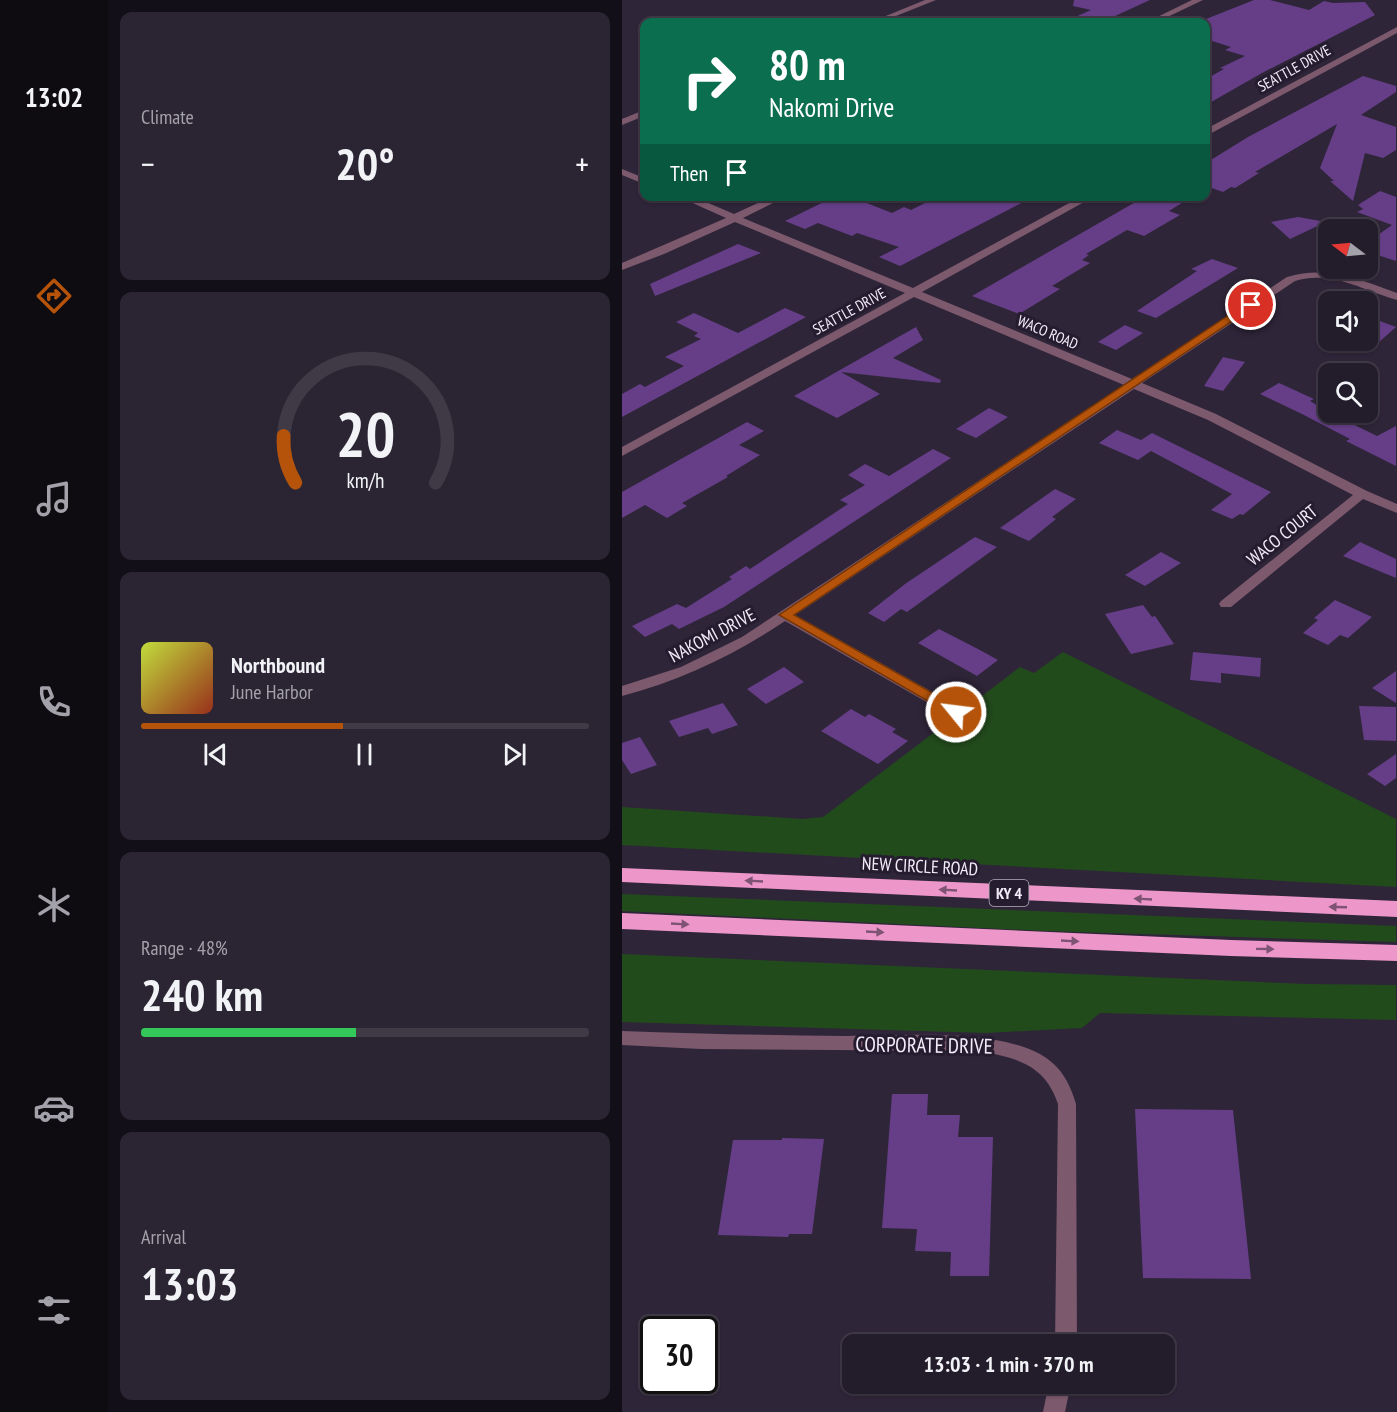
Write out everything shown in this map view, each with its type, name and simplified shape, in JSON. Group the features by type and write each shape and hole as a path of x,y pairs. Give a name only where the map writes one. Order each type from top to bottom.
{"highway":[{"name":"NEW CIRCLE ROAD","path":"622,875 1396,909"},
{"path":"622,921 1231,948 1396,952"}],"street":[{"path":"885,18 931,0"},
{"path":"1160,18 1199,0"},
{"name":"SEATTLE DRIVE","path":"1210,132 1396,29"},
{"path":"622,122 640,115"},
{"path":"622,172 640,179"},
{"name":"WACO ROAD","path":"694,201 1212,417 1396,509"},
{"path":"622,267 772,201"},
{"name":"SEATTLE DRIVE","path":"622,452 1081,201"},
{"name":"NAKOMI DRIVE","path":"622,691 700,666 740,645 1300,275 1315,273 1339,277 1396,297"},
{"name":"WACO COURT","path":"1226,604 1362,494"},
{"path":"785,615 956,712"},
{"name":"CORPORATE DRIVE","path":"622,1038 702,1042 978,1044 1007,1047 1028,1055 1047,1068 1064,1090 1067,1104 1066,1334"},
{"path":"1054,1412 1058,1394"}],"green space":[{"path":"1063,652 1396,819 1396,887 622,845 622,807 802,819 823,817 1020,667 1034,673"},
{"path":"622,894 1396,926 1396,942 1047,931 622,911"},
{"path":"622,954 1306,984 1396,985 1396,1020 1100,1013 1082,1028 986,1033 622,1022"}],"building":[{"path":"1074,0 1150,0 1111,18 1073,18 1091,10 1073,6"},
{"path":"1254,0 1270,0 1309,10 1324,1 1365,2 1375,15 1262,73 1210,103 1210,77 1224,69 1220,68 1245,56 1225,50 1231,47 1210,40 1209,18"},
{"path":"1363,76 1396,86 1396,92 1361,115 1396,127 1396,150 1383,158 1365,153 1353,201 1330,181 1334,181 1320,168 1337,124 1255,172 1259,173 1235,188 1231,187 1223,192 1210,187 1210,161 1248,137"},
{"path":"1380,191 1396,197 1396,261 1378,255 1378,235 1392,225 1357,212 1363,209 1358,205"},
{"path":"826,201 862,201 892,213 904,207 911,210 929,201 1025,201 900,266 879,257 899,247 857,233 852,236 818,223 805,229 785,221"},
{"path":"1137,201 1185,201 1169,211 1180,215 1144,236 1127,230 1086,254 1089,255 1082,260 1090,263 1052,286 1060,289 1019,314 972,296"},
{"path":"1298,217 1318,221 1318,226 1290,239 1271,222"},
{"path":"738,244 761,253 655,296 650,284"},
{"path":"1212,259 1238,268 1156,318 1137,311 1197,271 1191,269"},
{"path":"785,308 806,317 622,417 622,394 640,384 645,387 684,366 665,357 701,339 694,336 698,333 676,322 694,313 738,333"},
{"path":"1378,320 1396,327 1378,343"},
{"path":"1125,325 1143,333 1116,350 1098,342"},
{"path":"916,327 923,340 893,358 941,380 940,383 841,372 880,394 837,418 794,396"},
{"path":"1223,357 1245,362 1223,391 1204,386"},
{"path":"1279,383 1314,399 1310,401 1318,406 1318,422 1302,414 1260,394"},
{"path":"989,408 1008,417 976,438 956,429"},
{"path":"747,422 764,431 739,445 760,455 726,476 728,477 682,503 687,506 667,518 645,505 622,518 622,492"},
{"path":"1319,423 1350,423 1377,436 1396,426 1396,466 1346,441 1350,439"},
{"path":"1117,430 1141,440 1152,433 1271,492 1243,515 1240,514 1232,519 1211,510 1232,494 1151,451 1138,460 1099,443"},
{"path":"933,449 951,458 724,607 679,629 672,624 645,637 632,626 677,604 686,608 732,579 729,577 746,566 750,569 848,504 840,500 865,485 848,475 865,464 889,476"},
{"path":"1055,489 1076,499 1052,517 1056,519 1029,541 1000,528"},
{"path":"975,537 997,547 907,612 901,609 884,622 868,613 905,584"},
{"path":"1360,542 1396,559 1396,578 1343,556"},
{"path":"1161,552 1181,563 1145,586 1125,575"},
{"path":"1335,600 1372,617 1348,638 1340,635 1328,645 1303,633 1318,620 1314,618"},
{"path":"1143,605 1152,617 1155,616 1174,644 1131,654 1105,614"},
{"path":"939,629 998,660 977,676 918,643"},
{"path":"1193,652 1261,658 1260,677 1221,673 1221,683 1190,680"},
{"path":"784,667 804,682 766,704 747,689"},
{"path":"1396,671 1396,703 1372,688"},
{"path":"723,703 738,725 712,734 708,728 679,737 669,721"},
{"path":"1359,706 1396,707 1396,741 1364,740"},
{"path":"851,709 865,717 869,714 896,729 892,732 908,741 878,764 821,731"},
{"path":"640,737 657,765 631,774 622,760 622,743"},
{"path":"1396,754 1396,778 1385,786 1367,774"},
{"path":"892,1094 928,1094 927,1115 960,1115 958,1137 993,1137 989,1276 950,1276 951,1252 915,1251 917,1229 882,1228"},
{"path":"1135,1109 1233,1110 1251,1279 1143,1278"},
{"path":"782,1138 824,1139 812,1234 789,1234 788,1237 718,1235 733,1140 782,1140"}],"route":[{"path":"956,712 785,615 1251,305"}]}
